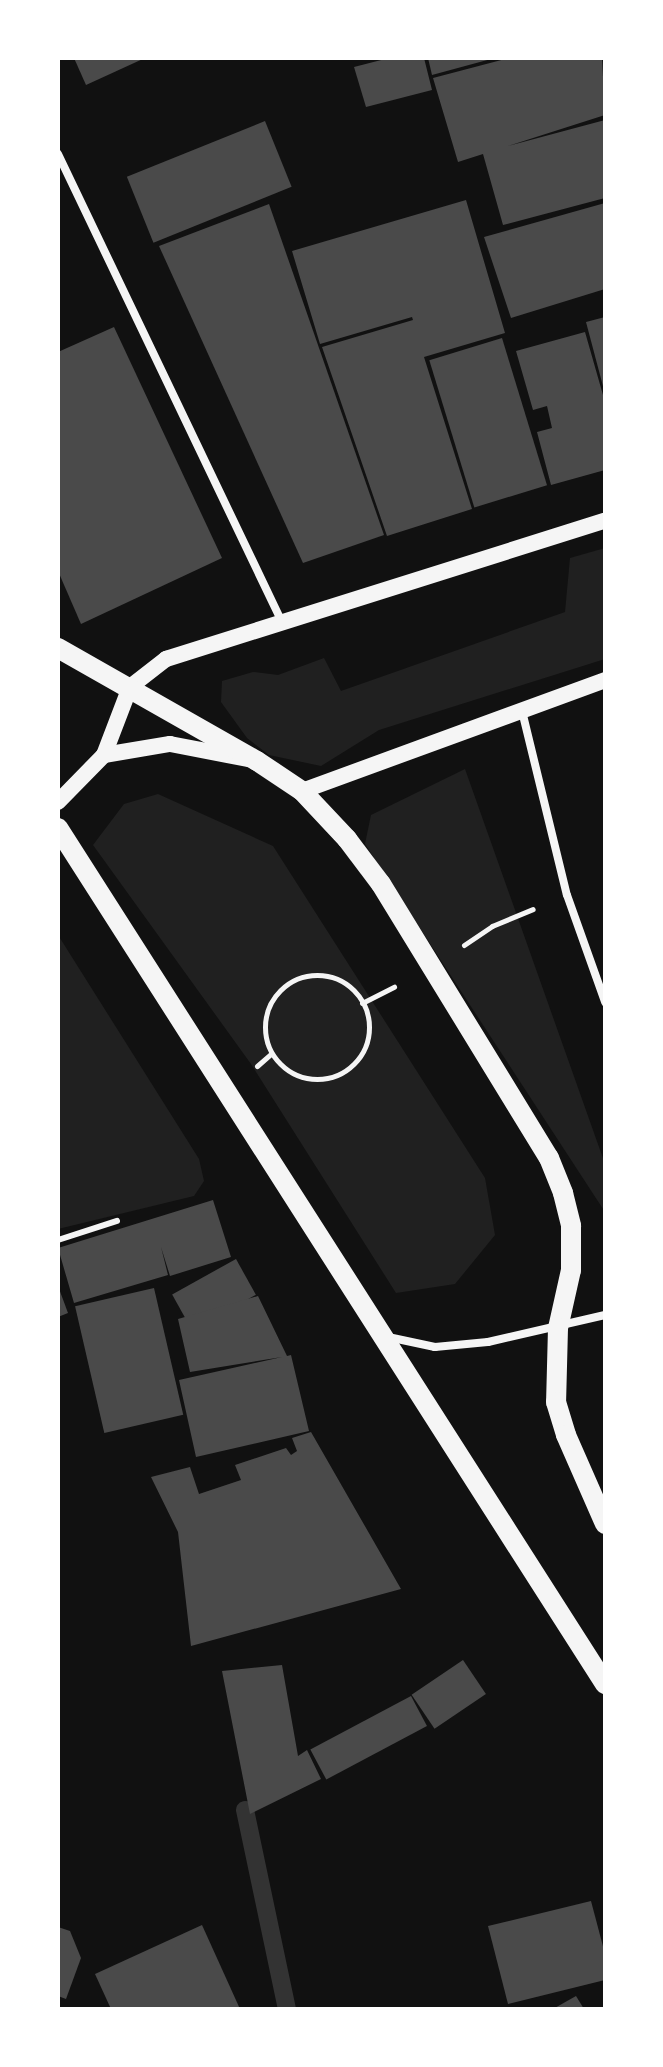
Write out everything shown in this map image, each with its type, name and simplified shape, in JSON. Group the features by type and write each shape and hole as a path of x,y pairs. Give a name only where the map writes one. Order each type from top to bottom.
{"main road":[{"path":"58,802 104,755 130,687 166,659 281,620 605,521"},
{"path":"58,648 257,761 302,791 347,839 381,884 549,1158 571,1226 571,1270 558,1328 556,1402 566,1435 605,1524"},
{"path":"302,791 605,680"},
{"path":"104,755 170,744 257,761"},
{"path":"58,828 379,1335 605,1684"}],"street":[{"path":"58,154 281,620"},
{"path":"522,709 567,895 605,1002"},
{"path":"379,1335 435,1347 488,1342 605,1315"}],"lane":[{"path":"58,1240 117,1221"}],"path":[{"path":"492,926 516,916"},
{"path":"319,975 339,980 356,992 367,1010 370,1031 365,1050 353,1066 338,1076 319,1080 301,1078 284,1068 271,1054 264,1032 266,1010 278,991 297,979 319,975"}],"shaded area":[{"path":"605,548 605,659 379,730 321,766 269,755 247,738 221,702 222,681 253,672 278,675 324,658 341,691 565,612 570,558"},
{"path":"465,769 605,1164 605,1212 365,844 371,815"},
{"path":"158,794 273,846 485,1178 495,1235 455,1284 396,1293 251,1064 93,845 124,804"},
{"path":"58,935 199,1159 204,1181 194,1196 58,1229"}],"building":[{"path":"74,58 145,58 86,85"},
{"path":"389,58 424,58 432,90 366,107 354,67"},
{"path":"428,58 490,58 491,59 432,75"},
{"path":"509,58 602,58 605,115 508,146 605,120 605,198 503,225 483,154 458,162 433,78"},
{"path":"265,121 292,187 153,243 127,177"},
{"path":"466,200 505,333 424,357 472,509 387,536 322,347 413,320 412,317 320,344 292,251"},
{"path":"605,203 605,289 511,318 484,237"},
{"path":"269,204 384,535 303,563 159,246"},
{"path":"605,317 605,390 604,390 586,322"},
{"path":"114,327 222,558 81,624 58,571 58,352"},
{"path":"585,332 605,402 605,470 551,485 537,432 552,428 547,406 533,410 516,351"},
{"path":"502,338 547,485 474,507 429,360"},
{"path":"213,1200 231,1257 170,1276 161,1247 168,1275 74,1303 58,1248"},
{"path":"236,1259 256,1295 192,1330 172,1294"},
{"path":"58,1286 68,1313 58,1317"},
{"path":"154,1288 183,1415 104,1433 75,1306"},
{"path":"258,1296 287,1356 291,1355 309,1431 196,1457 179,1380 282,1357 190,1372 178,1319"},
{"path":"311,1432 401,1589 191,1646 178,1532 151,1477 190,1467 199,1494 241,1480 235,1465 286,1448 291,1455 297,1451 292,1438"},
{"path":"463,1660 486,1694 435,1729 412,1695"},
{"path":"282,1665 298,1756 307,1750 321,1779 250,1814 222,1671"},
{"path":"411,1696 427,1726 326,1780 310,1750"},
{"path":"591,1901 605,1954 605,1980 508,2004 488,1926"},
{"path":"202,1925 240,2009 111,2009 95,1974"},
{"path":"58,1927 70,1931 81,1958 66,1999 58,1996"},
{"path":"576,1996 584,2009 553,2009"}],"waterway":[{"path":"245,1810 287,2009"}]}
